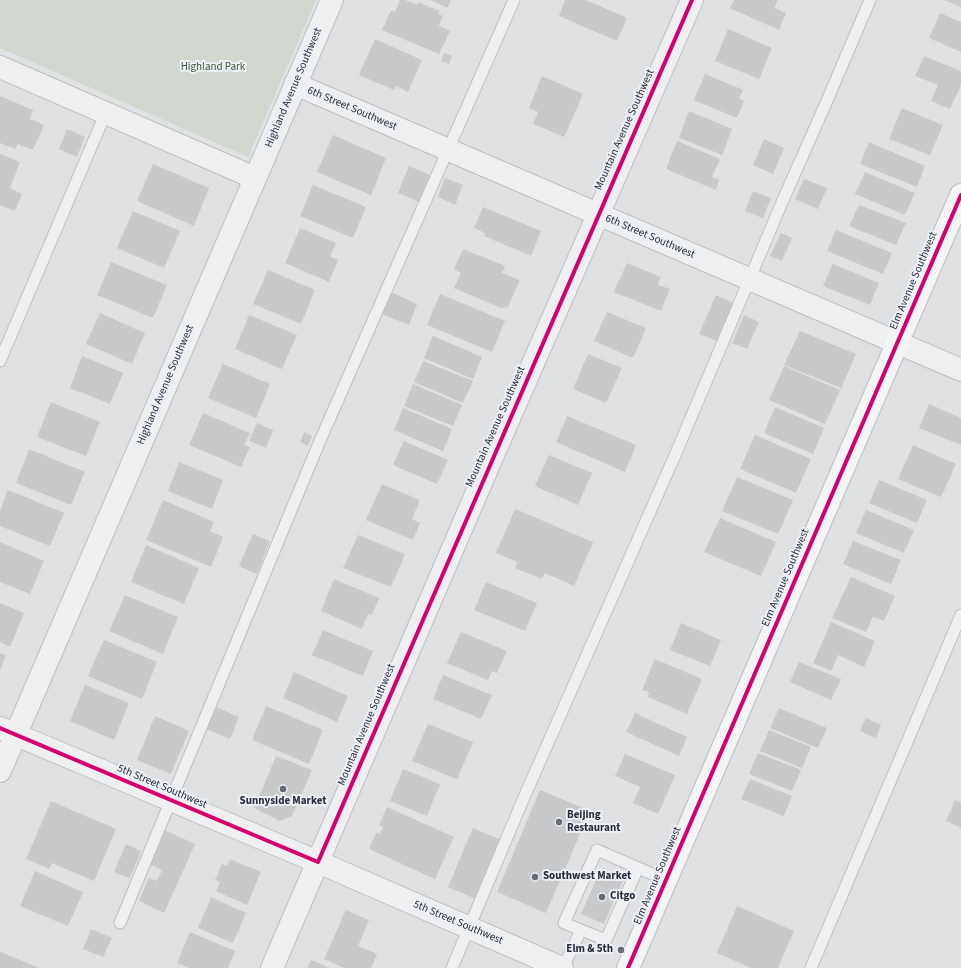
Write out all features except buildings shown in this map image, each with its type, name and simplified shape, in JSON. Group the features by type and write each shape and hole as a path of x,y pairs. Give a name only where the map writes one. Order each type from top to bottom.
{"main road":[{"name":"Elm Avenue Southwest","path":"628,968 961,195"}],"street":[{"name":"Highland Avenue Southwest","path":"0,771 8,731 255,178 332,0"},
{"name":"Mountain Avenue Southwest","path":"272,968 692,0"},
{"path":"0,67 255,178"},
{"name":"6th Street Southwest","path":"295,84 961,370"},
{"name":"5th Street Southwest","path":"8,731 318,862 563,968"}],"lane":[{"path":"120,923 319,443 514,0"},
{"path":"452,968 522,802 676,453 870,0"},
{"path":"0,361 106,112"},
{"path":"811,968 961,615"},
{"path":"638,868 606,940 564,923 597,850 666,880"},
{"path":"563,968 581,930"}],"green space":[{"name":"Highland Park","path":"0,0 316,0 248,157 0,48"}],"cycle path":[{"path":"0,728 318,862 692,0"},
{"path":"628,968 961,195"}],"place":[{"name":"Sunnyside Market","path":"283,789"},
{"name":"Beijing Restaurant","path":"559,822"},
{"name":"Southwest Market","path":"535,877"},
{"name":"Citgo","path":"602,897"},
{"name":"Elm & 5th","path":"621,950"}]}
